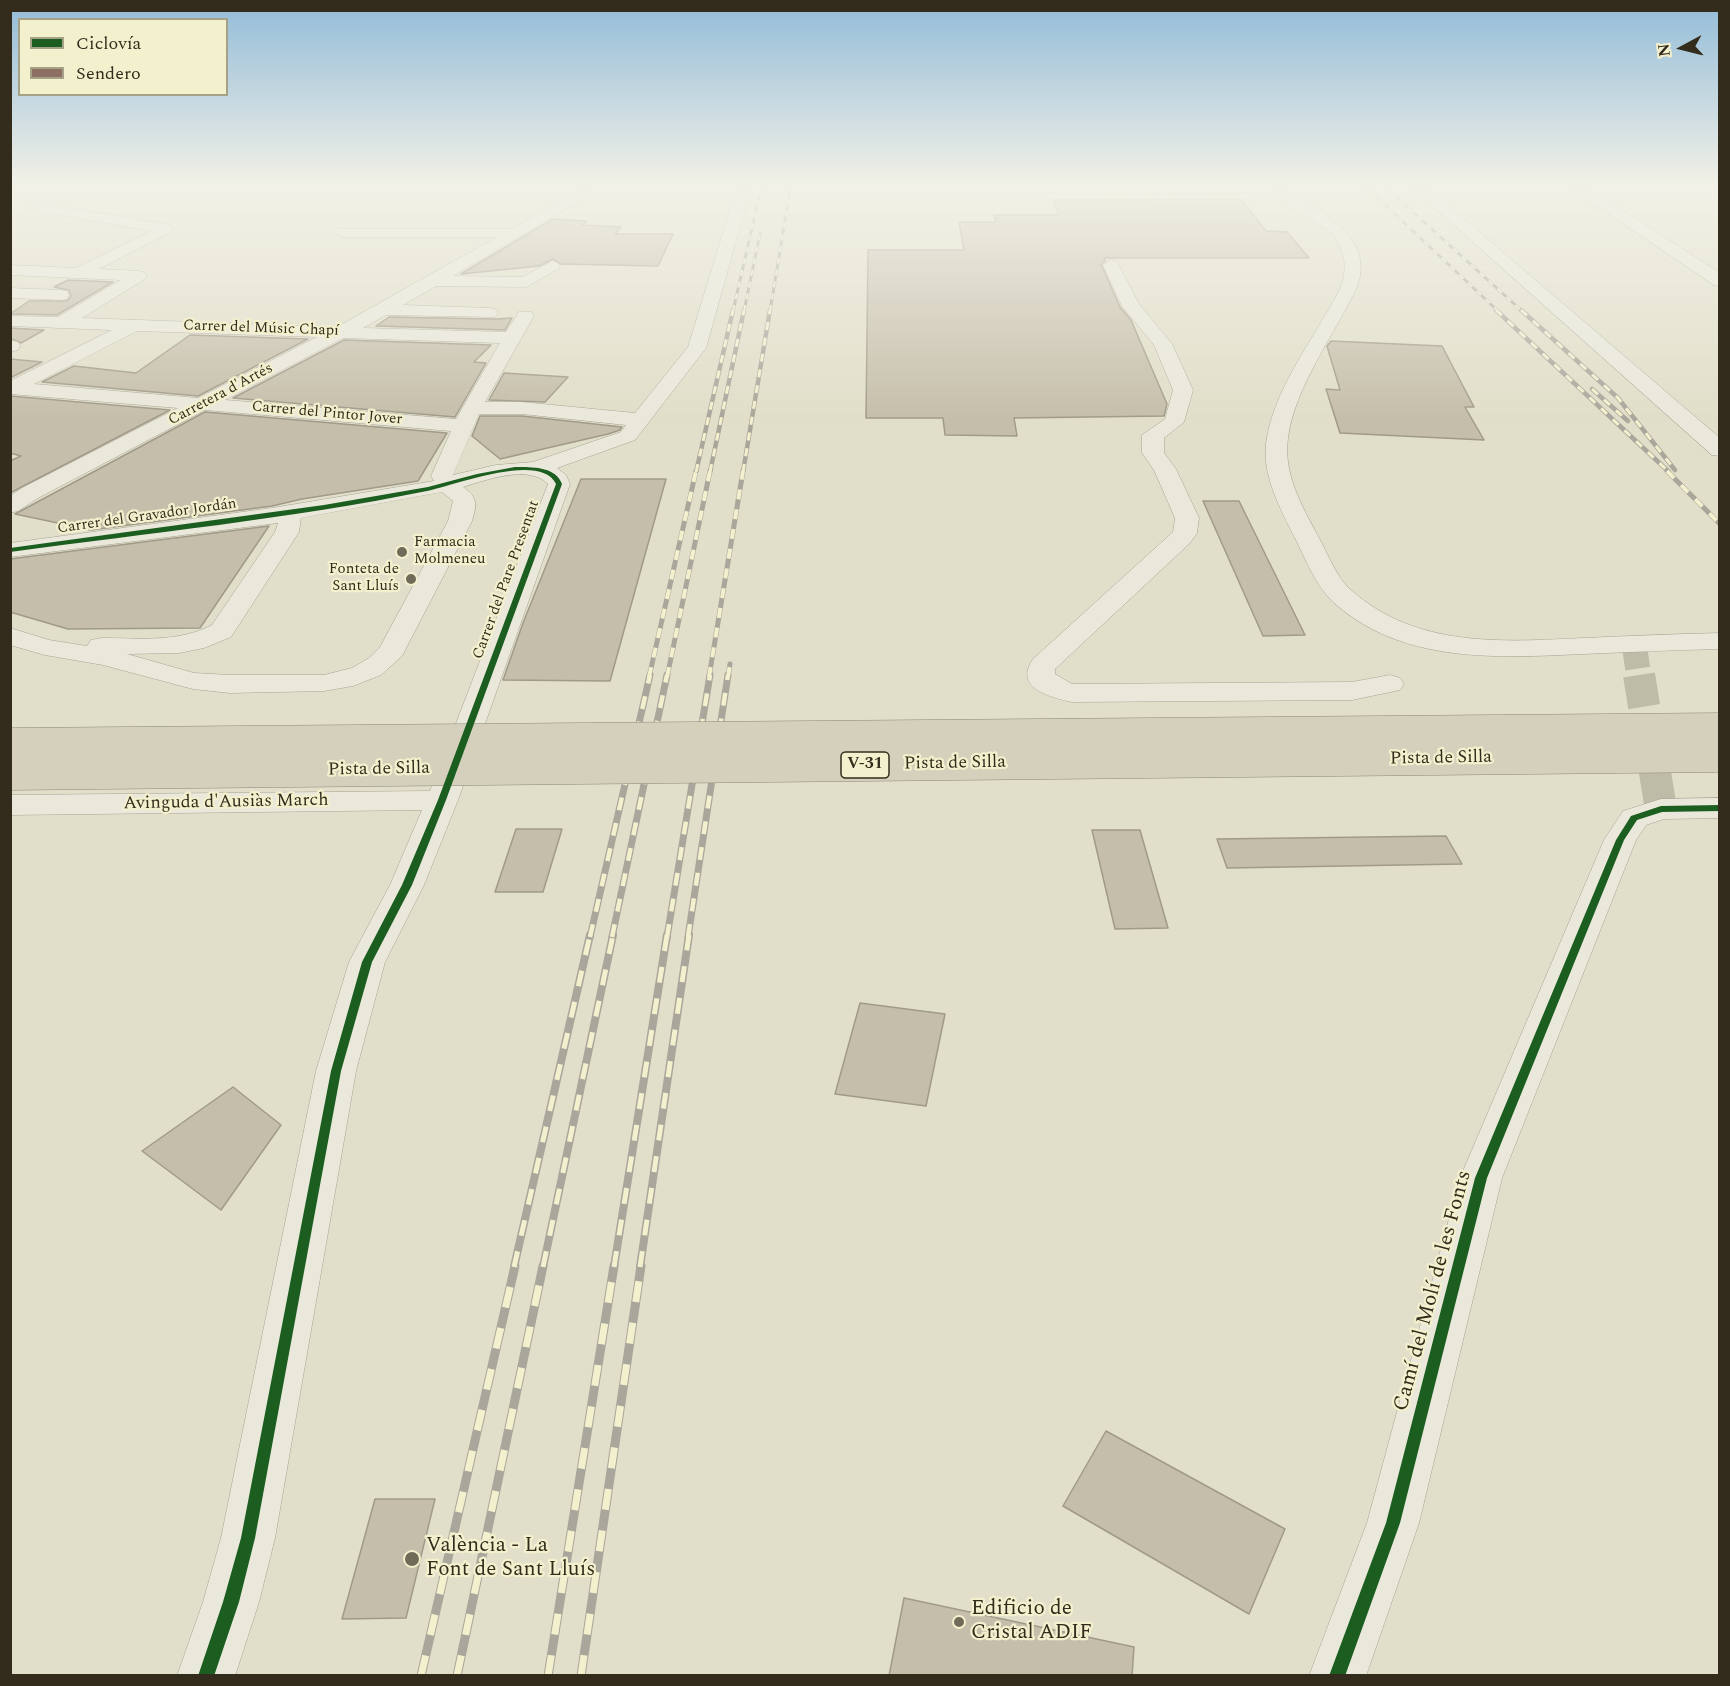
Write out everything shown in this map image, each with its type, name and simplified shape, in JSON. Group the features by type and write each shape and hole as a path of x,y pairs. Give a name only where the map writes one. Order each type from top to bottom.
{"highway":[{"name":"V-31","path":"10,744 1719,729"},
{"name":"Pista de Silla","path":"10,774 1719,756"}],"street":[{"path":"10,303 19,293 94,263"},
{"name":"Carretera d'Artés","path":"10,506 20,492 206,403 383,310 462,263"},
{"path":"448,486 499,471 534,469 628,436 697,348 722,263"},
{"path":"1353,263 1352,280 1327,324 1287,407 1276,440 1277,462 1291,507 1340,595 1366,615 1398,631 1432,643 1471,649 1516,650 1719,641"},
{"path":"1505,263 1719,450"},
{"path":"1691,263 1719,281"},
{"path":"1111,265 1131,306 1163,344 1183,390 1177,417 1174,422 1153,435 1152,450 1165,469 1187,518 1187,526 1181,538 1043,665 1040,671 1041,678 1059,690 1072,693 1352,691 1390,684"},
{"path":"431,281 526,282 552,266"},
{"path":"10,270 139,276 60,323"},
{"path":"19,293 105,296"},
{"path":"383,310 489,313"},
{"path":"10,636 45,647 105,657 174,677 201,682 301,684 342,681 374,668 386,659 392,650 460,521 465,506 464,498 448,486 442,476 468,417 525,316"},
{"name":"Carrer del Músic Chapí","path":"10,321 512,338"},
{"path":"11,388 135,325"},
{"name":"Carrer del Pintor Jover","path":"11,388 206,403 468,417"},
{"path":"468,417 522,408 640,420"},
{"name":"Carrer del Pare Presentat","path":"442,800 559,484 550,473 534,469"},
{"name":"Carrer del Gravador Jordán","path":"10,550 288,513 448,486"},
{"path":"45,647 179,645 212,638 222,631 287,532 290,523 288,513"},
{"path":"206,1676 231,1602 248,1538 336,1071 367,962 407,885 442,800"},
{"name":"Avinguda d'Ausiàs March","path":"10,805 442,800"},
{"name":"Camí del Molí de les Fonts","path":"1337,1676 1394,1523 1481,1178 1620,840 1634,818 1661,809 1719,808"}],"building":[{"path":"480,263 546,263 539,266 461,274"},
{"path":"559,263 660,263 658,266"},
{"path":"868,263 1103,263 1101,264 1120,307 1131,320 1167,404 1164,416 1014,418 1017,436 945,435 943,418 866,418"},
{"path":"68,280 113,282 57,315 10,314 29,301 67,301 71,296 69,290 54,287"},
{"path":"389,317 512,318 505,330 376,326"},
{"path":"10,328 44,330 21,343 10,338"},
{"path":"190,335 308,339 198,396 42,382 74,366 136,373"},
{"path":"344,340 491,345 474,362 486,363 455,417 233,398"},
{"path":"1331,341 1442,346 1474,407 1465,407 1484,440 1340,433 1326,389 1340,390 1327,346"},
{"path":"10,359 42,362 10,378"},
{"path":"504,373 568,377 545,402 489,400"},
{"path":"10,396 170,410 10,493 10,461 21,456 10,453"},
{"path":"205,412 447,433 418,481 302,499 272,506 91,530 15,514"},
{"path":"480,416 522,416 622,427 608,434 500,459 472,436"},
{"path":"581,479 666,479 610,681 503,680 523,623"},
{"path":"1203,501 1239,501 1305,635 1263,636"},
{"path":"269,526 200,628 68,629 10,612 10,559"},
{"path":"516,829 562,829 543,892 495,892"},
{"path":"1092,830 1140,830 1168,928 1115,929"},
{"path":"1446,836 1462,864 1227,868 1217,839"},
{"path":"860,1003 945,1014 926,1106 835,1094"},
{"path":"233,1087 281,1125 221,1210 142,1151"},
{"path":"1106,1431 1285,1529 1249,1614 1063,1506"},
{"path":"375,1499 435,1499 406,1618 342,1619"},
{"name":"Edificio de Cristal ADIF","path":"904,1598 1134,1647 1132,1676 889,1676"}],"tunnel":[{"path":"1634,644 1639,677"},
{"path":"1639,675 1661,809"}],"railway":[{"path":"733,311 744,263"},
{"path":"744,311 754,263"},
{"path":"770,311 778,263"},
{"path":"1447,263 1498,311"},
{"path":"1469,263 1522,311"},
{"path":"696,472 733,310"},
{"path":"710,472 744,310"},
{"path":"743,472 770,310"},
{"path":"1496,310 1669,472"},
{"path":"1521,310 1618,398 1675,470"},
{"path":"1592,389 1628,421"},
{"path":"649,677 696,471"},
{"path":"667,677 710,471"},
{"path":"709,677 743,471"},
{"path":"1667,471 1720,524"},
{"path":"728,677 730,664"},
{"path":"590,937 650,675"},
{"path":"612,937 667,675"},
{"path":"667,937 710,675"},
{"path":"688,937 728,675"},
{"path":"514,1267 590,935"},
{"path":"543,1267 613,935"},
{"path":"614,1267 667,935"},
{"path":"640,1267 689,935"},
{"path":"421,1676 515,1266"},
{"path":"457,1676 543,1266"},
{"path":"548,1676 614,1266"},
{"path":"581,1676 641,1266"}],"cycle path":[{"path":"10,550 376,499 428,489 496,471 532,468 547,472 558,480 559,484 442,800 407,885 367,962 336,1071 248,1538 231,1602 206,1676"},
{"path":"1337,1676 1393,1523 1481,1178 1620,840 1634,818 1661,809 1720,808"}],"place":[{"name":"Farmacia Molmeneu","path":"402,552"},
{"name":"Fonteta de Sant Lluís","path":"411,579"},
{"name":"València - La Font de Sant Lluís","path":"412,1559"},
{"name":"Edificio de Cristal ADIF","path":"959,1622"}]}
